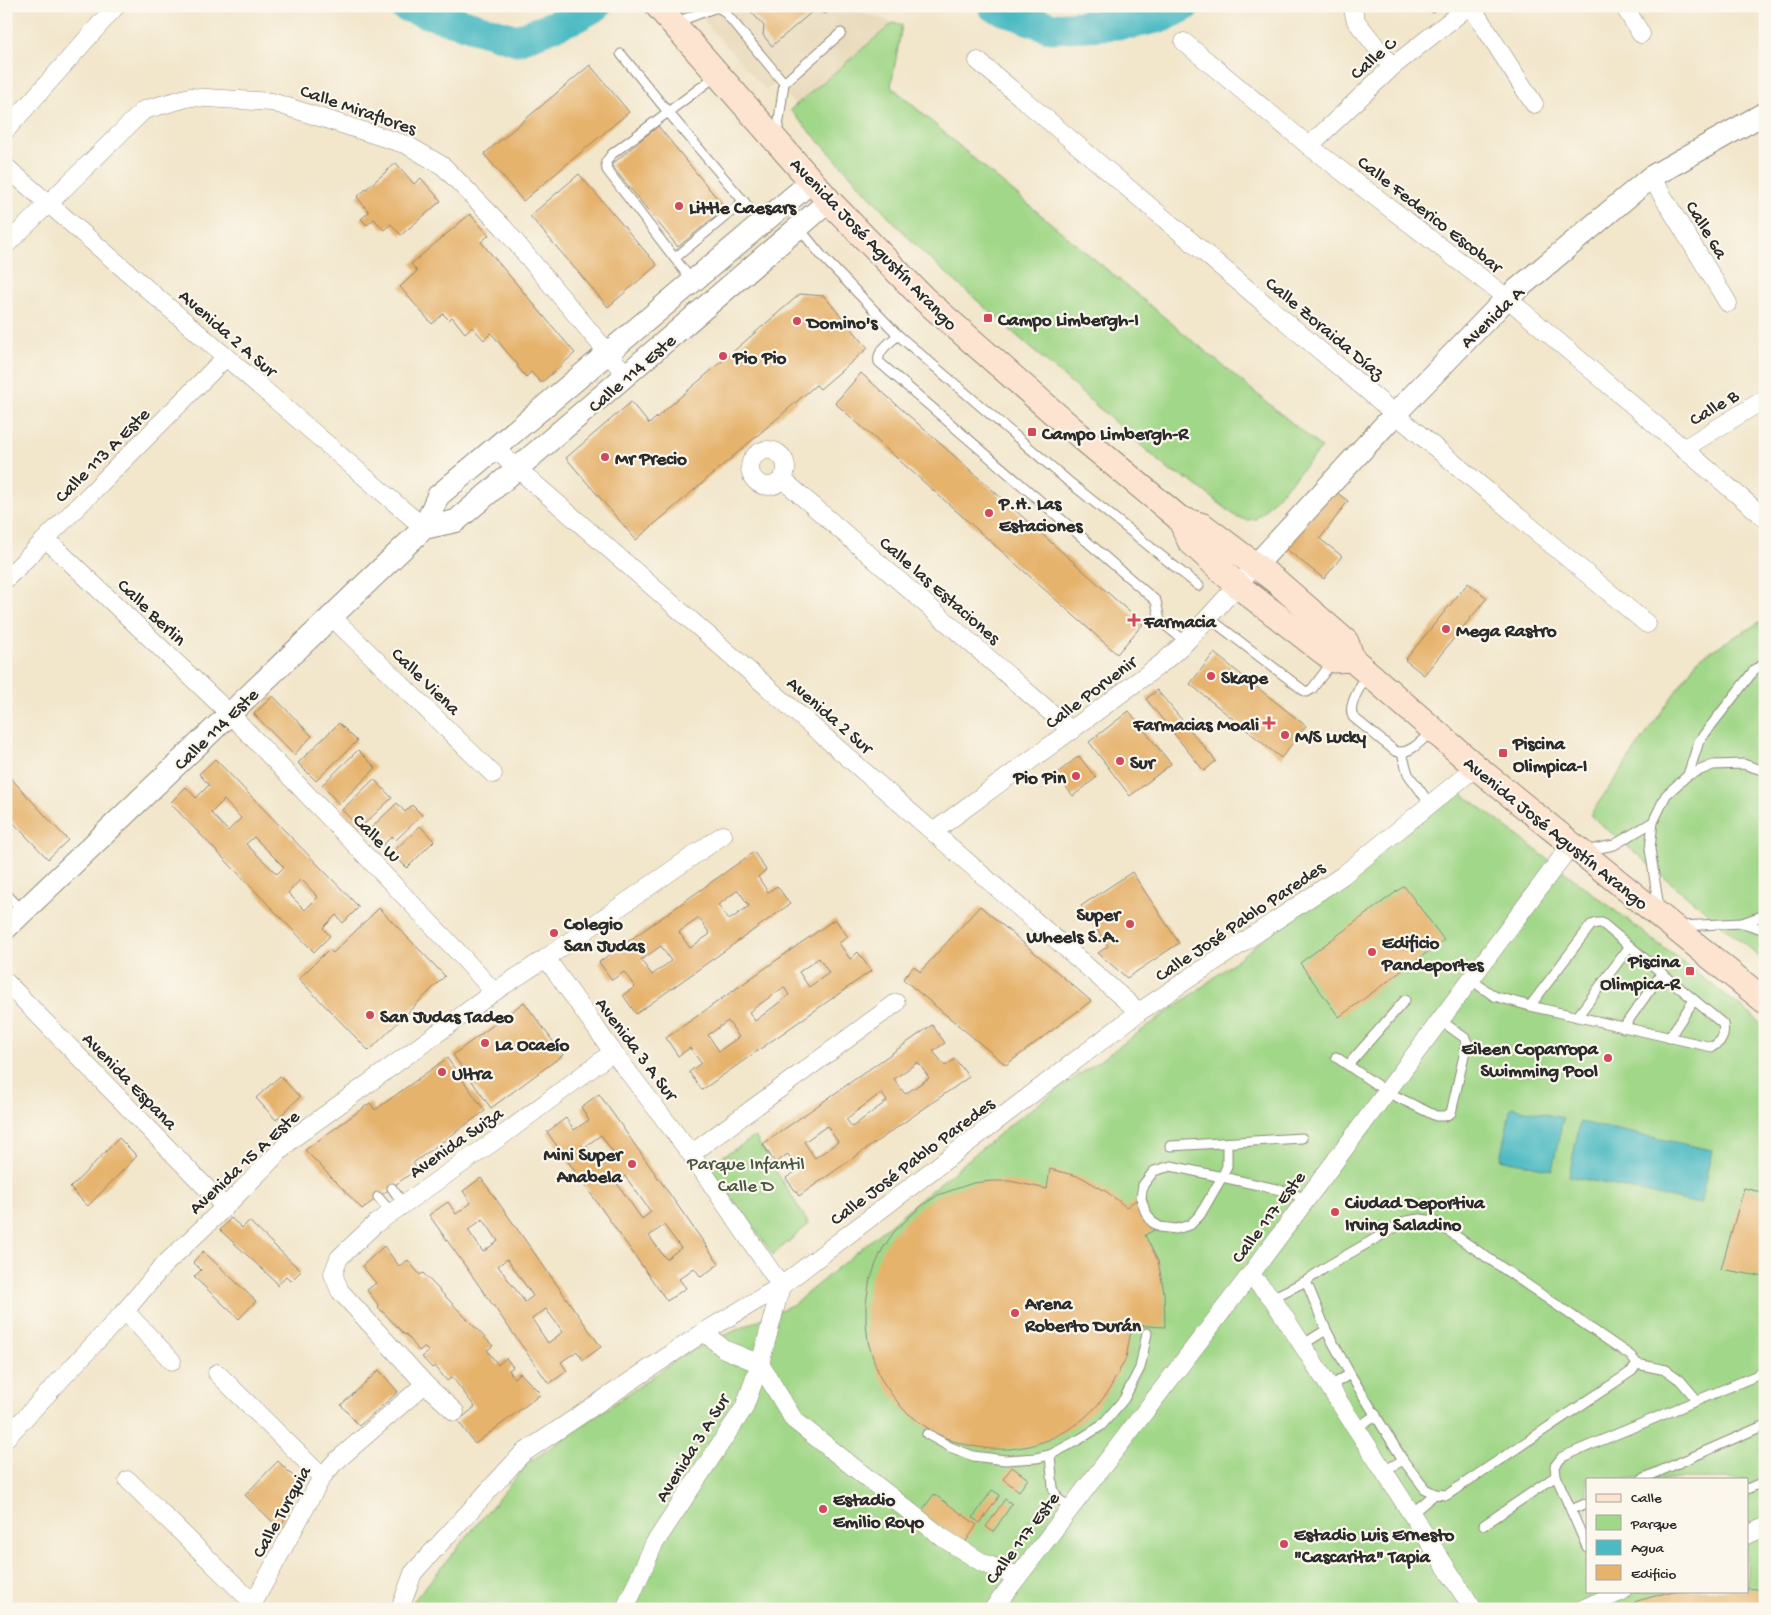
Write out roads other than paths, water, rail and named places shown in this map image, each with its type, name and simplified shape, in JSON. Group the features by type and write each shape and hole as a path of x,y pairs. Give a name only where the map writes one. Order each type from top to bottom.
{"main road":[{"name":"Avenida José Agustín Arango","path":"666,15 829,201 924,299 1079,435 1180,519 1204,526 1256,565 1346,642 1351,664"},
{"name":"Avenida José Agustín Arango","path":"1180,519 1190,541 1237,585 1351,664 1434,730 1575,849 1765,1001"}],"street":[{"path":"6,130 116,6"},
{"path":"1352,6 1356,21 1392,66"},
{"path":"1470,6 1534,104"},
{"name":"Calle C","path":"1309,146 1392,66 1470,6"},
{"path":"1624,6 1641,34"},
{"name":"Calle Federico Escobar","path":"1184,42 1309,146 1507,298 1765,518"},
{"name":"Calle Zoraida Díaz","path":"978,61 1395,414 1648,624"},
{"name":"Calle Miraflores","path":"6,245 144,110 190,97 272,102 407,144 443,166 503,227 627,376"},
{"name":"Avenida A","path":"1256,565 1395,414 1507,298 1651,177 1765,113"},
{"name":"Avenida 2 A Sur","path":"6,168 424,528"},
{"name":"Calle 6a","path":"1651,177 1728,303"},
{"name":"Calle 114 Este","path":"6,928 424,528 438,496 812,181"},
{"name":"Calle 114 Este","path":"424,528 456,521 829,201"},
{"name":"Calle 113 A Este","path":"6,579 225,358"},
{"name":"Calle B","path":"1683,448 1765,399"},
{"name":"Avenida 2 Sur","path":"495,449 1139,1012"},
{"name":"Calle las Estaciones","path":"782,479 1072,731"},
{"name":"Calle Berlin","path":"46,539 230,714"},
{"name":"Calle Porvenir","path":"933,832 1161,664 1186,642 1256,565"},
{"name":"Calle Viena","path":"332,617 493,774"},
{"name":"Calle W","path":"230,714 494,992"},
{"name":"Calle José Pablo Paredes","path":"400,1609 413,1573 522,1454 704,1332 781,1286 1139,1012 1342,876 1476,767"},
{"name":"Avenida 15 A Este","path":"6,1438 125,1311 163,1266 226,1208 292,1139 494,992 723,835"},
{"name":"Calle 117 Este","path":"993,1609 1250,1275 1470,979 1575,849"},
{"name":"Avenida 3 A Sur","path":"546,958 613,1052 691,1154 781,1286 760,1364 744,1408 654,1544 625,1609"},
{"name":"Avenida Espana","path":"6,982 226,1208"},
{"path":"691,1154 896,1003"},
{"name":"Avenida Suiza","path":"425,1384 340,1291 333,1274 339,1258 375,1224 502,1135 613,1052"},
{"path":"1250,1275 1272,1298 1473,1609"},
{"path":"125,1311 172,1360"},
{"path":"704,1332 724,1349 760,1364 794,1420 943,1538 983,1563 1018,1576"},
{"path":"217,1374 322,1476"},
{"path":"425,1384 455,1412"},
{"name":"Calle Turquia","path":"252,1606 322,1476 334,1463 425,1384"},
{"path":"128,1480 252,1606"},
{"path":"1748,1535 1765,1527"},
{"path":"1583,1609 1620,1592"}],"lane":[{"path":"666,15 719,8 724,11 784,83"},
{"path":"776,140 784,83 841,34"},
{"path":"621,54 763,223"},
{"path":"693,282 607,170 606,162 612,154 718,74"},
{"path":"675,258 744,201"},
{"path":"798,228 820,255 898,335 1068,481 1199,586"},
{"path":"898,335 880,354 879,362 1156,601 1160,620 1186,642"},
{"path":"1208,617 1308,692 1351,664"},
{"path":"1351,664 1351,712 1353,717 1388,746 1402,753 1408,751 1434,730"},
{"path":"1688,775 1699,741 1755,669 1765,664"},
{"path":"1402,753 1408,774 1430,804"},
{"path":"1765,772 1743,764 1713,764 1688,775 1666,795 1653,822 1650,849 1666,922 1742,923 1765,930"},
{"path":"1575,849 1614,845 1653,822"},
{"path":"6,894 24,912"},
{"path":"1742,923 1765,915"},
{"path":"1470,979 1494,996 1530,1006 1623,1028 1712,1048 1724,1038 1723,1024 1602,923 1591,925 1530,1006"},
{"path":"1577,1017 1630,946"},
{"path":"1623,1028 1662,973"},
{"path":"1348,1066 1405,1000"},
{"path":"1669,1038 1694,1000"},
{"path":"1336,1057 1387,1092 1436,1116 1445,1116 1451,1113 1467,1042 1465,1038 1440,1020"},
{"path":"1170,1146 1302,1138"},
{"path":"1227,1143 1227,1166 1222,1177 1200,1215 1190,1224 1176,1228 1160,1227 1152,1222 1145,1211 1141,1198 1143,1184 1154,1171 1171,1166 1222,1177 1285,1191 1307,1199"},
{"path":"392,1188 397,1208"},
{"path":"378,1197 397,1208"},
{"path":"1272,1298 1306,1281 1326,1267 1406,1221 1420,1219 1434,1221 1631,1356 1637,1364 1666,1370 1680,1380 1697,1400"},
{"path":"1306,1281 1326,1330 1350,1374 1403,1460 1425,1489 1436,1494 1447,1495 1632,1371 1637,1364"},
{"path":"1302,1345 1326,1330"},
{"path":"927,1434 950,1447 973,1456 1004,1460 1036,1458 1050,1454 1101,1426 1124,1400 1140,1368 1147,1333"},
{"path":"1586,1545 1556,1476 1555,1466 1562,1457 1765,1372"},
{"path":"1329,1386 1350,1374"},
{"path":"1356,1428 1376,1415"},
{"path":"1644,1478 1765,1424"},
{"path":"1050,1454 1053,1488 1058,1499 1070,1507"},
{"path":"1384,1471 1403,1460"},
{"path":"1484,1524 1556,1476"},
{"path":"1748,1489 1765,1481"},
{"path":"1411,1514 1436,1494"},
{"path":"1571,1510 1586,1503"}],"water":[{"path":"1511,1107 1563,1118 1552,1170 1500,1159"},
{"path":"1580,1122 1712,1150 1700,1204 1569,1176"}],"waterway":[{"path":"404,6 517,40 576,17 596,6"},
{"path":"993,6 1052,28 1133,23 1165,16 1185,6"}],"place":[{"name":"Little Caesars","path":"679,206"},
{"name":"Campo Limbergh-I","path":"988,318"},
{"name":"Domino's","path":"797,321"},
{"name":"Pio Pio","path":"723,356"},
{"name":"Campo Limbergh-R","path":"1032,432"},
{"name":"Mr Precio","path":"605,457"},
{"name":"P.H. Las Estaciones","path":"989,513"},
{"name":"Farmacia","path":"1134,620"},
{"name":"Mega Rastro","path":"1446,629"},
{"name":"Skape","path":"1211,676"},
{"name":"Farmacias Moali","path":"1269,723"},
{"name":"M/S Lucky","path":"1285,735"},
{"name":"Piscina Olimpica-I","path":"1503,753"},
{"name":"Sur","path":"1120,761"},
{"name":"Pio Pin","path":"1076,776"},
{"name":"Super Wheels S.A.","path":"1130,924"},
{"name":"Colegio San Judas","path":"554,933"},
{"name":"Edificio Pandeportes","path":"1372,952"},
{"name":"Piscina Olimpica-R","path":"1690,971"},
{"name":"San Judas Tadeo","path":"370,1015"},
{"name":"La Ocaeío","path":"485,1043"},
{"name":"Eileen Coparropa Swimming Pool","path":"1608,1058"},
{"name":"Ultra","path":"442,1072"},
{"name":"Mini Super Anabela","path":"632,1164"},
{"name":"Ciudad Deportiva Irving Saladino","path":"1335,1212"},
{"name":"Arena Roberto Durán","path":"1015,1313"},
{"name":"Estadio Emilio Royo","path":"823,1509"},
{"name":"Estadio Luis Ernesto \"Cascarita\" Tapia","path":"1284,1544"}],"park label":[{"name":"Parque Infantil Calle D","path":"746,1173"}]}
